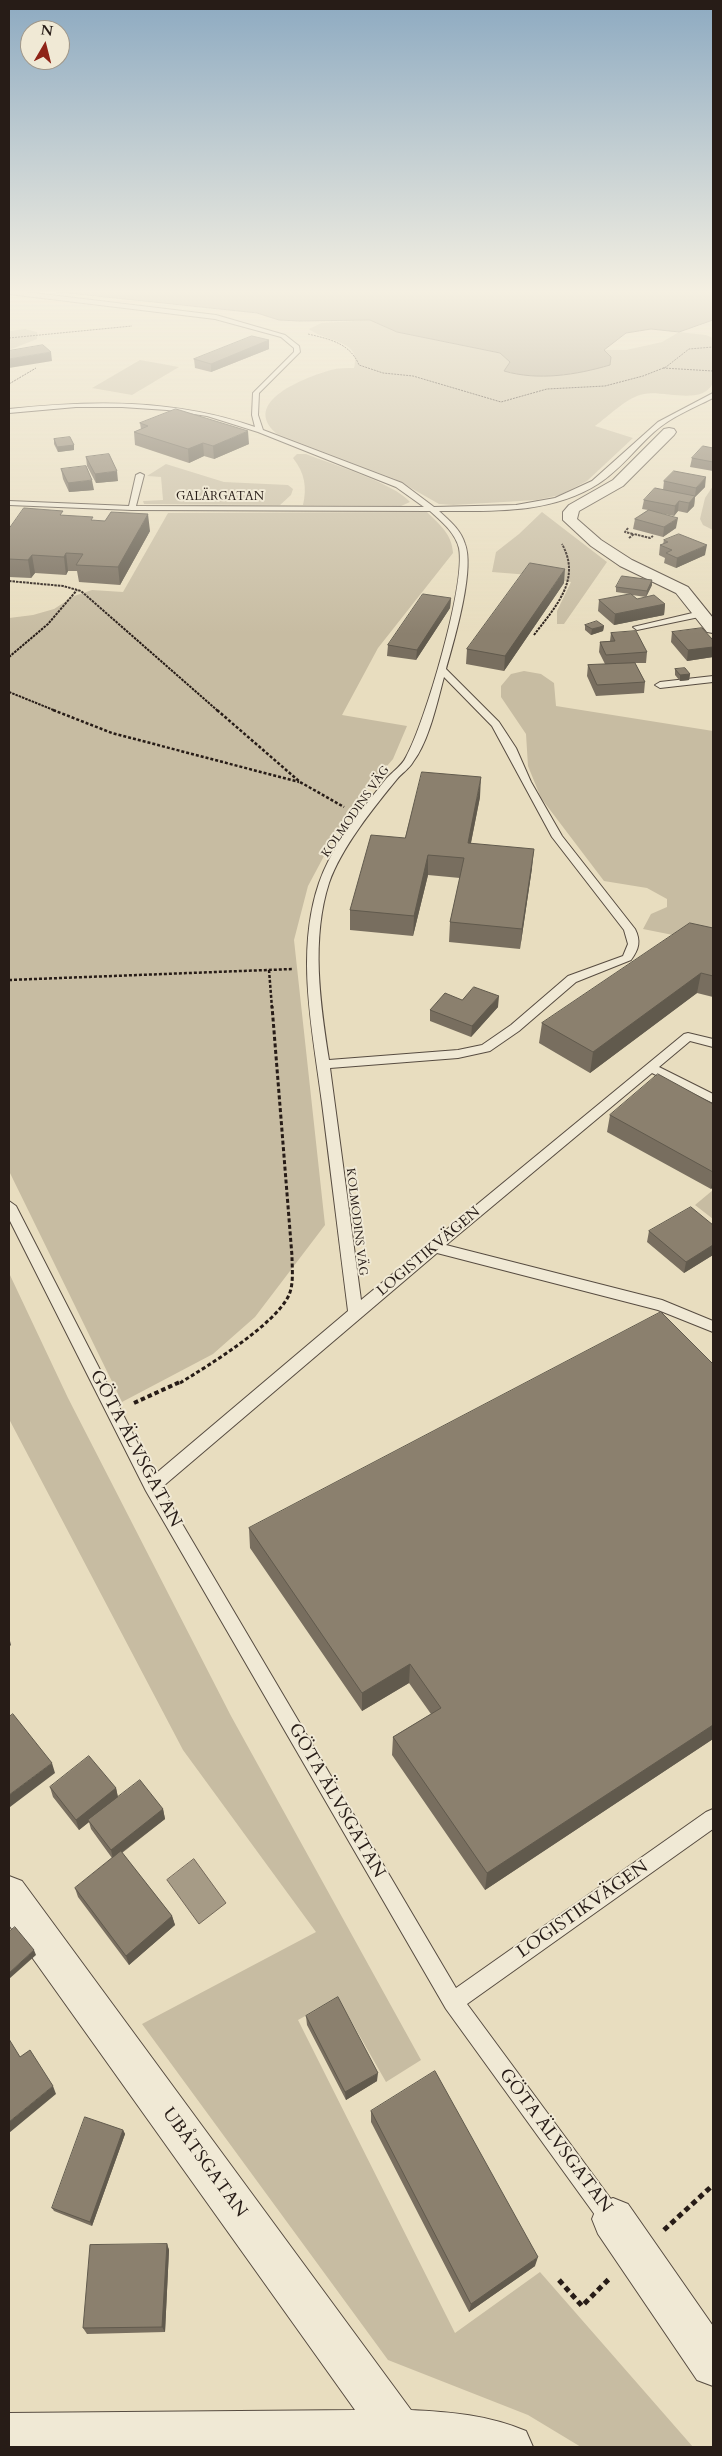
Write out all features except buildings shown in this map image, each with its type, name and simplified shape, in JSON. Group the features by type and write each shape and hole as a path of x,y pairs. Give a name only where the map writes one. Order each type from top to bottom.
{"street":[{"path":"670,432 618,483 574,508 570,512 570,520 596,544 626,563 674,584 682,590 703,608 713,628"},
{"name":"UBÅTSGATAN","path":"9,1894 399,2432"},
{"name":"GÖTA ÄLVSGATAN","path":"613,2219 713,2364"},
{"path":"9,2436 399,2432 463,2436 497,2442 510,2447"}],"lane":[{"name":"KOLMODINS VÄG","path":"9,412 89,405 170,408 207,414 260,430 399,485 432,509 455,531 463,551 463,569 455,612 437,687 410,761 393,778 341,851 325,882 315,923 314,968 355,1313"},
{"path":"255,405 255,415 260,430"},
{"path":"432,509 490,508 535,504 570,496 596,482 655,429 673,415 694,405"},
{"path":"132,508 140,475"},
{"name":"GALÄRGATAN","path":"9,503 132,508 432,509"},
{"path":"58,516 67,505"},
{"path":"637,626 703,608"},
{"path":"324,1064 458,1054 486,1048 515,1028 572,979 586,972 627,958 634,946 634,937 629,928 557,837 526,782 511,748 496,724 441,669"},
{"path":"660,685 713,679"},
{"name":"LOGISTIKVÄGEN","path":"152,1486 355,1313 688,1037 713,1043"},
{"path":"651,1068 713,1099"},
{"name":"GÖTA ÄLVSGATAN","path":"9,1206 152,1486 453,2002 613,2219"},
{"path":"435,1247 662,1305 713,1327"},
{"name":"LOGISTIKVÄGEN","path":"453,2002 713,1818"}],"path":[{"path":"534,636 556,605 570,579 571,559 568,552 543,520 535,504"},
{"path":"628,528 625,532 650,538 653,536"},
{"path":"623,537 629,538 634,534"},
{"path":"9,581 64,586 81,591 300,782 339,806 367,814"},
{"path":"9,657 48,624 77,590"},
{"path":"9,692 112,733 274,778 300,782"},
{"path":"9,980 314,968"},
{"path":"113,1411 168,1390 266,1322 289,1296 292,1277 290,1233 269,970"}],"shaded area":[{"path":"270,405 622,405 595,426 633,438 587,481 560,495 537,500 453,505 439,504 395,479 277,434 267,422 266,411"},
{"path":"297,454 306,454 377,481 402,495 410,502 401,506 303,505 304,481 300,469 293,458"},
{"path":"166,464 224,482 288,485 293,489 291,495 280,505 144,504 143,501 163,500 161,477 147,476"},
{"path":"713,486 713,530 703,525 700,519 705,498"},
{"path":"427,512 448,535 453,553 378,648 342,715 407,726 393,759 347,813 308,886 294,940 325,1225 255,1317 213,1354 122,1402 9,1171 9,618 33,615 54,609 74,596 92,590 123,592 168,513"},
{"path":"542,512 607,562 564,624 557,624 557,611 571,582 530,575 492,572 496,552 519,534"},
{"path":"524,671 541,674 554,683 556,706 713,731 713,943 643,929 651,914 667,907 667,899 647,888 604,881 541,798 528,766 526,734 501,697 501,686 511,674"},
{"path":"713,1190 713,1219 695,1205"},
{"path":"9,1273 68,1398 231,1716 421,2060 386,2082 338,1998 298,2020 455,2333 540,2272 693,2447 581,2447 528,2415 388,2360 142,2024 316,1932 183,1750 9,1419"},
{"path":"194,1859 226,1903 199,1924 167,1880"}]}
